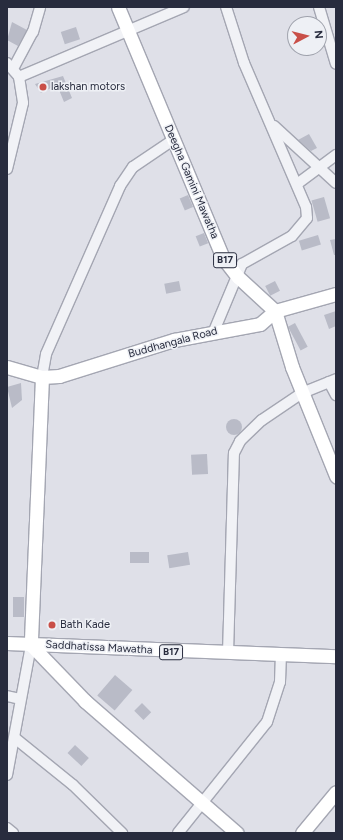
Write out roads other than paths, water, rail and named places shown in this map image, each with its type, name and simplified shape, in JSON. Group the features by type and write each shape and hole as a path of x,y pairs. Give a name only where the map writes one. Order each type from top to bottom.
{"main road":[{"name":"Deegha Gamini Mawatha","path":"118,7 130,31 173,140 223,258 238,276 275,311 302,393 336,476"},
{"name":"Buddhangala Road","path":"7,367 42,378 59,376 214,331 260,324 275,311 336,294"},
{"path":"42,378 31,645 86,701 237,833"},
{"name":"Saddhatissa Mawatha","path":"7,644 336,656"},
{"path":"302,833 336,792"}],"street":[{"path":"7,169 11,128 23,103 19,77 10,65 33,32 40,7"},
{"path":"19,77 184,7"},
{"path":"214,331 242,264 300,229 307,218 306,207 297,184 244,63 226,7"},
{"path":"319,7 336,64"},
{"path":"270,121 317,169 336,183"},
{"path":"42,378 46,354 120,186 133,167 173,140"},
{"path":"297,184 336,155"},
{"path":"228,653 234,453 240,441 262,420 302,393 333,380 336,395"},
{"path":"7,775 16,739 20,699 31,645"},
{"path":"178,833 267,722 280,682 281,654"},
{"path":"7,696 20,699"},
{"path":"16,739 73,785 122,833"},
{"path":"7,828 13,833"}],"place":[{"name":"lakshan motors","path":"43,87"},
{"name":"Bath Kade","path":"52,625"}]}
